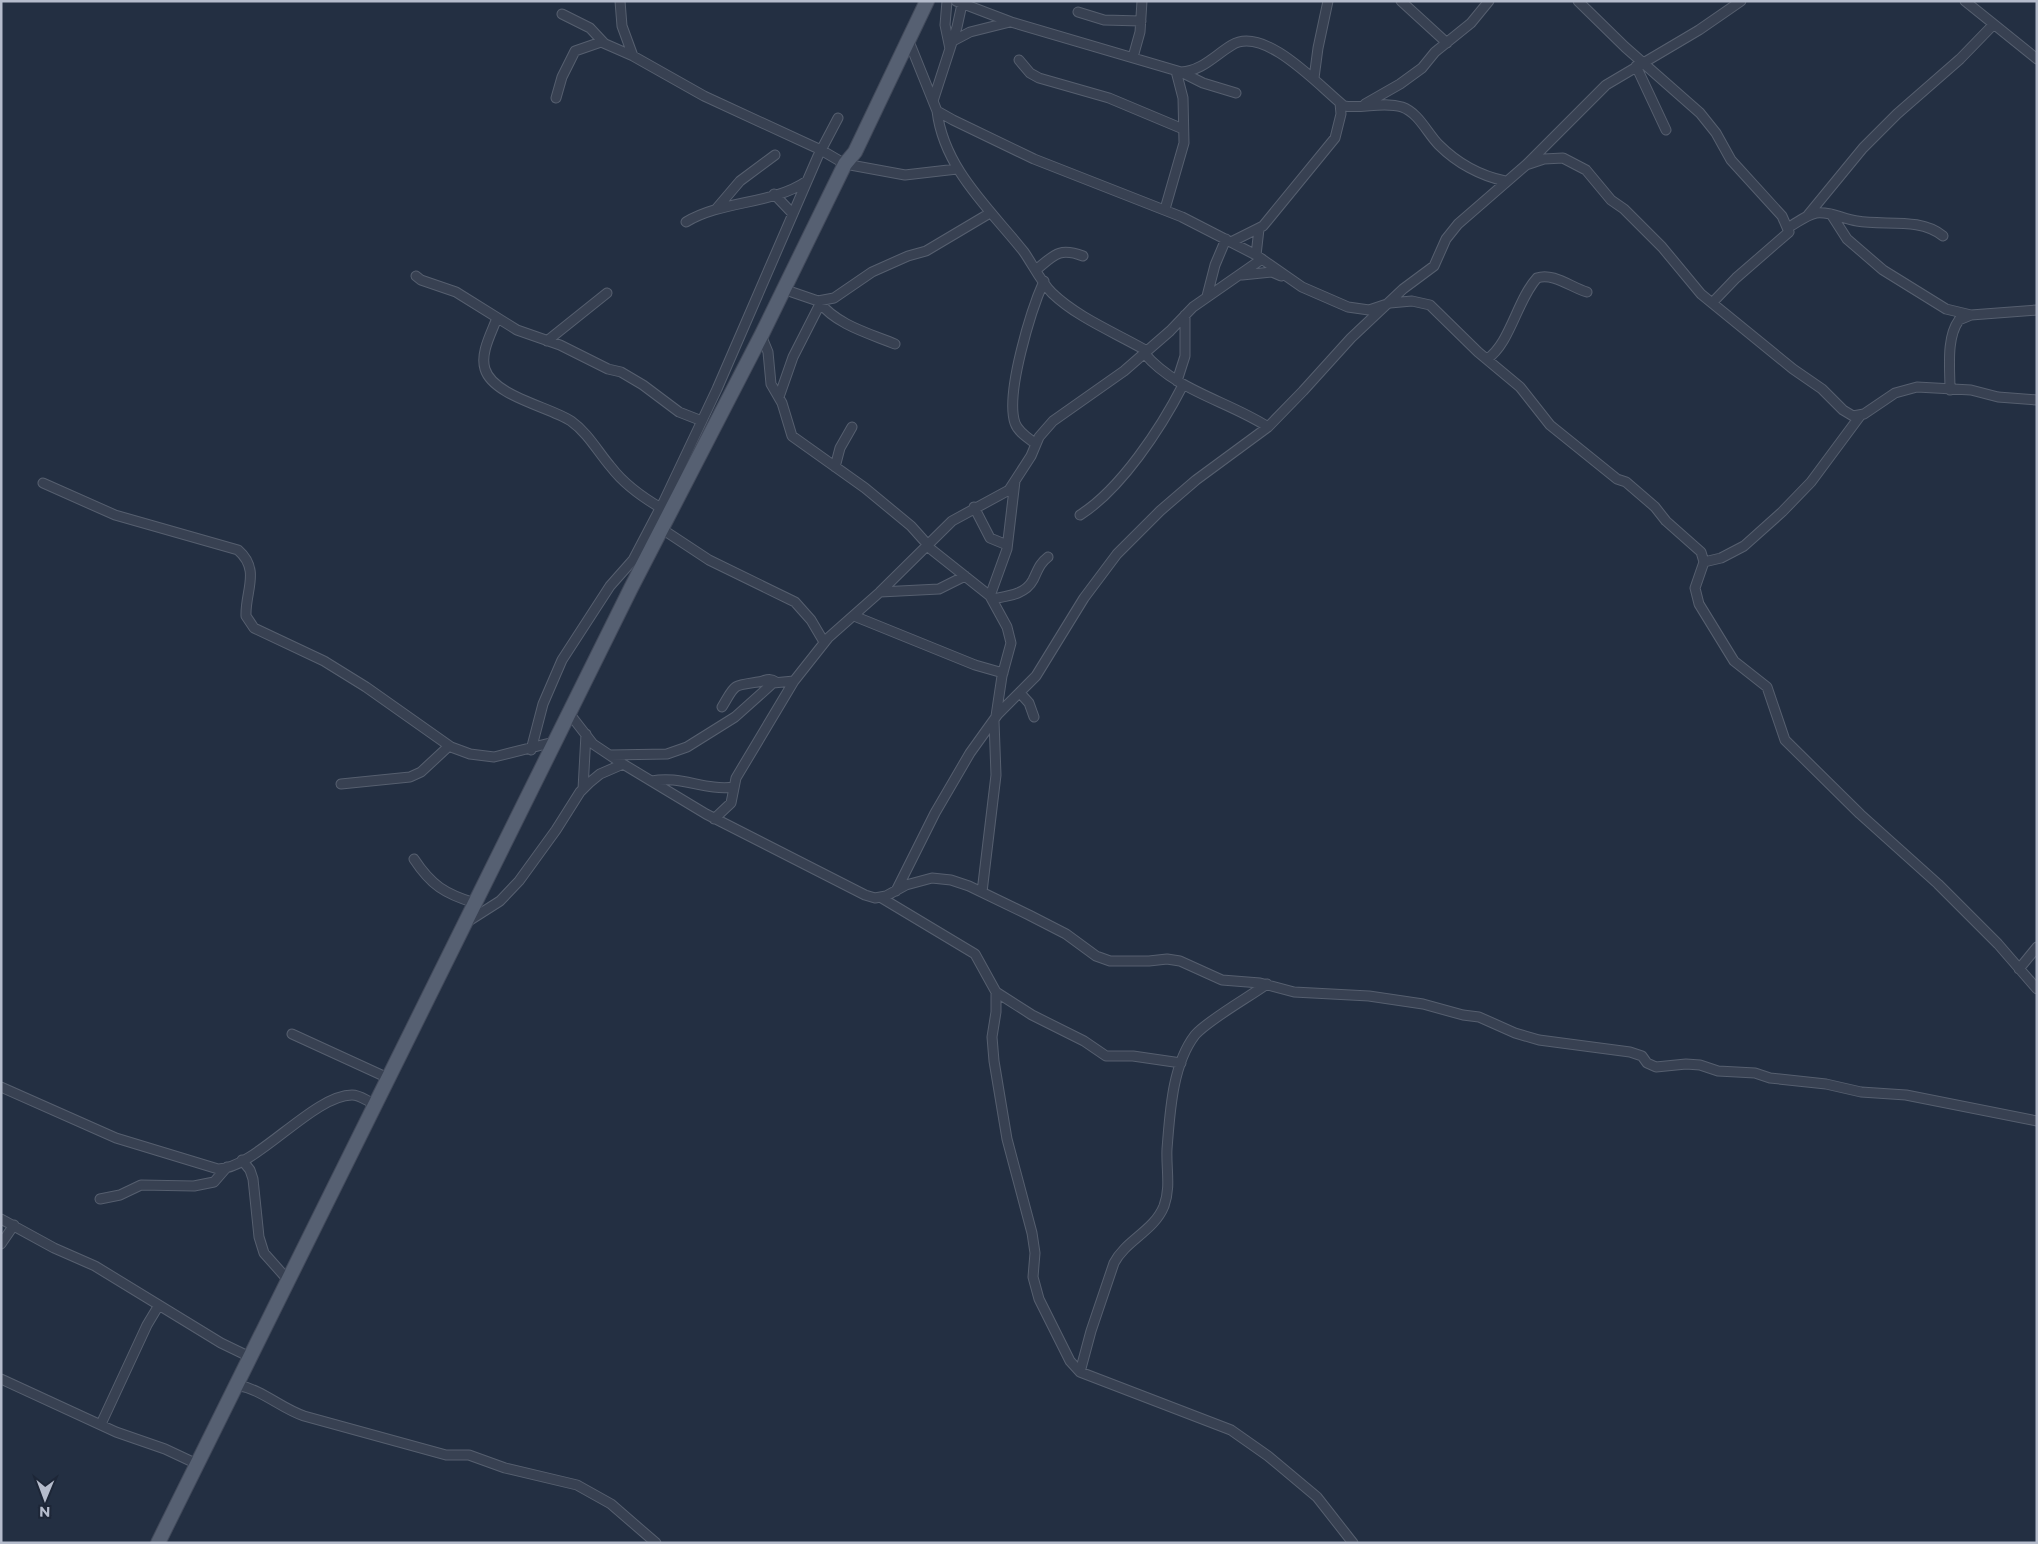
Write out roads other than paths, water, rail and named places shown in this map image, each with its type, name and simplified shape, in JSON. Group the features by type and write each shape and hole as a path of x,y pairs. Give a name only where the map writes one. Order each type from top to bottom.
{"main road":[{"path":"158,1543 554,742 761,335 845,164 855,152 927,1"}],"street":[{"path":"620,1 622,26 633,56"},
{"path":"947,1 945,24 952,45"},
{"path":"1133,57 1141,21 1142,1"},
{"path":"1314,78 1328,1"},
{"path":"1401,1 1447,43"},
{"path":"1363,105 1400,84 1422,68 1435,52 1471,23 1489,1"},
{"path":"1578,1 1641,64 1708,120 1727,154 1782,216 1788,227 1789,232 1736,278 1712,303"},
{"path":"896,891 952,783 995,719 1036,676 1089,591 1117,554 1160,511 1196,480 1268,427 1304,391 1351,338 1403,289 1434,266 1450,233 1505,181 1526,165 1606,85 1718,18 1741,1"},
{"path":"1965,1 2037,59"},
{"path":"933,101 964,3 1010,22 1133,57 1236,93"},
{"path":"1078,12 1104,20 1141,21"},
{"path":"562,14 590,28 604,43"},
{"path":"952,45 970,32 1010,22"},
{"path":"1808,216 1862,148 1897,114 1960,59 1993,25"},
{"path":"908,40 937,111 939,125 957,169 1051,292 1064,302 1146,352 1158,368 1180,383 1225,403 1268,427"},
{"path":"1179,72 1196,69 1234,44 1244,40 1261,43 1314,78 1340,103 1350,107 1363,105 1393,106 1409,110 1439,145 1457,160 1490,178 1505,181"},
{"path":"556,98 562,76 575,51 596,42 604,43 633,56 704,96 821,150 845,164 905,175 957,169"},
{"path":"1019,60 1039,78 1109,98 1183,129"},
{"path":"1641,64 1666,130"},
{"path":"1165,210 1184,143 1185,111 1179,72"},
{"path":"1207,296 1213,270 1228,241 1259,229 1335,138 1341,114 1340,103"},
{"path":"937,111 1034,159 1165,210 1259,257 1290,280"},
{"path":"531,750 543,704 562,660 605,593 633,560 661,508 702,421 821,150 838,118"},
{"path":"717,208 740,181 775,155"},
{"path":"1526,165 1544,159 1563,158 1586,170 1611,200 1624,209 1662,247 1700,294 1793,369 1822,389 1843,410 1860,416"},
{"path":"686,222 717,208 774,194 807,181"},
{"path":"774,194 793,214"},
{"path":"1788,227 1817,213 1832,214 1856,221 1902,223 1921,226 1938,232 1942,236"},
{"path":"779,397 793,356 819,303 834,298 872,272 908,256 926,251 990,214"},
{"path":"1832,214 1847,239 1883,270 1935,300 1946,309 1971,315 2037,310"},
{"path":"714,819 731,803 736,778 794,681 824,642 880,592 952,521 974,507 999,497 1009,490 1039,437 1053,421 1124,371 1207,296 1238,276 1259,257 1259,229"},
{"path":"1036,270 1055,254 1070,252 1083,256"},
{"path":"1238,276 1272,272 1348,307 1369,310 1390,303 1419,301 1430,305 1487,359 1520,387 1550,425 1655,507 1677,532 1701,552 1704,562 1695,588 1699,604 1734,661 1766,687 1785,740 1860,814 1938,884 1993,939 2037,989"},
{"path":"416,276 421,280 456,292 516,330 621,372 644,385 679,412 702,421"},
{"path":"1487,359 1497,350 1517,308 1537,278 1547,276 1588,292"},
{"path":"1036,444 1021,432 1015,424 1012,397 1016,370 1034,302 1044,281"},
{"path":"783,289 819,303 824,309 855,328 895,344"},
{"path":"547,341 607,293"},
{"path":"1080,515 1090,508 1114,484 1156,434 1180,383 1185,356 1185,315"},
{"path":"1950,390 1950,357 1953,332 1959,320 1971,315"},
{"path":"497,318 483,358 485,371 496,384 522,400 553,411 573,422 588,436 612,469 641,496 661,508"},
{"path":"761,335 768,352 771,384 779,397 792,436 865,488 911,526 927,545 991,598 1010,636 995,719 996,775 982,892"},
{"path":"1704,562 1721,558 1744,546 1782,512 1811,482 1860,416 1902,390 1923,387 1971,390 1998,397 2037,400"},
{"path":"835,467 840,448 852,427"},
{"path":"991,598 1007,545 1015,480"},
{"path":"43,483 115,515 238,550 245,556 250,567 252,582 246,616 254,628 324,661 366,687 449,746 470,754 494,757 531,750 554,742"},
{"path":"974,507 990,538 1007,545"},
{"path":"662,529 709,560 795,602 810,620 824,642"},
{"path":"991,598 1014,594 1028,587 1039,566 1048,557"},
{"path":"880,592 939,589 965,576"},
{"path":"854,616 975,665 1003,673"},
{"path":"722,707 730,692 739,684 769,679 776,682 794,681"},
{"path":"609,755 649,756 668,754 687,747 735,716 776,682"},
{"path":"1020,693 1029,703 1034,717"},
{"path":"569,712 593,744 623,764 714,819 865,896 880,897 906,885 932,878 951,880 982,892 1066,934 1096,956 1110,961 1168,959 1180,961 1222,980 1267,984 1294,992 1369,996 1423,1004 1463,1015 1479,1017 1508,1031 1539,1040 1630,1052 1642,1056 1647,1063 1656,1068 1686,1064 1718,1071 1755,1073 1770,1078 1937,1100 2037,1121"},
{"path":"583,789 586,734"},
{"path":"341,784 410,777 421,772 449,746"},
{"path":"465,923 500,901 519,881 583,789 600,774 623,764"},
{"path":"652,781 674,780 715,788 734,786"},
{"path":"414,859 422,871 439,889 475,903"},
{"path":"880,897 934,931 967,947 975,954 996,992 1032,1015 1084,1041 1106,1056 1133,1056 1181,1063"},
{"path":"2019,969 2037,947"},
{"path":"1080,1372 1091,1331 1118,1255 1155,1222 1164,1205 1169,1184 1167,1152 1173,1096 1181,1063 1196,1034 1267,984"},
{"path":"996,992 996,1012 992,1038 994,1061 1011,1156 1032,1233 1035,1253 1034,1277 1039,1299 1070,1361 1080,1372 1231,1430 1268,1456 1317,1497 1352,1543"},
{"path":"292,1034 388,1078"},
{"path":"1,1087 123,1140 222,1169 242,1160 331,1101 354,1095 370,1102 373,1109"},
{"path":"242,1160 250,1170 253,1179 259,1237 264,1253 288,1280"},
{"path":"100,1199 120,1195 141,1185 194,1186 214,1182 227,1167"},
{"path":"1,1219 54,1248 96,1266 185,1319 221,1343 250,1357"},
{"path":"1,1244 14,1225"},
{"path":"101,1424 147,1325 159,1305"},
{"path":"1,1380 116,1432 165,1449 197,1464"},
{"path":"236,1385 254,1389 291,1411 304,1416 438,1453 469,1455 505,1468 577,1485 612,1504 656,1543"}]}
